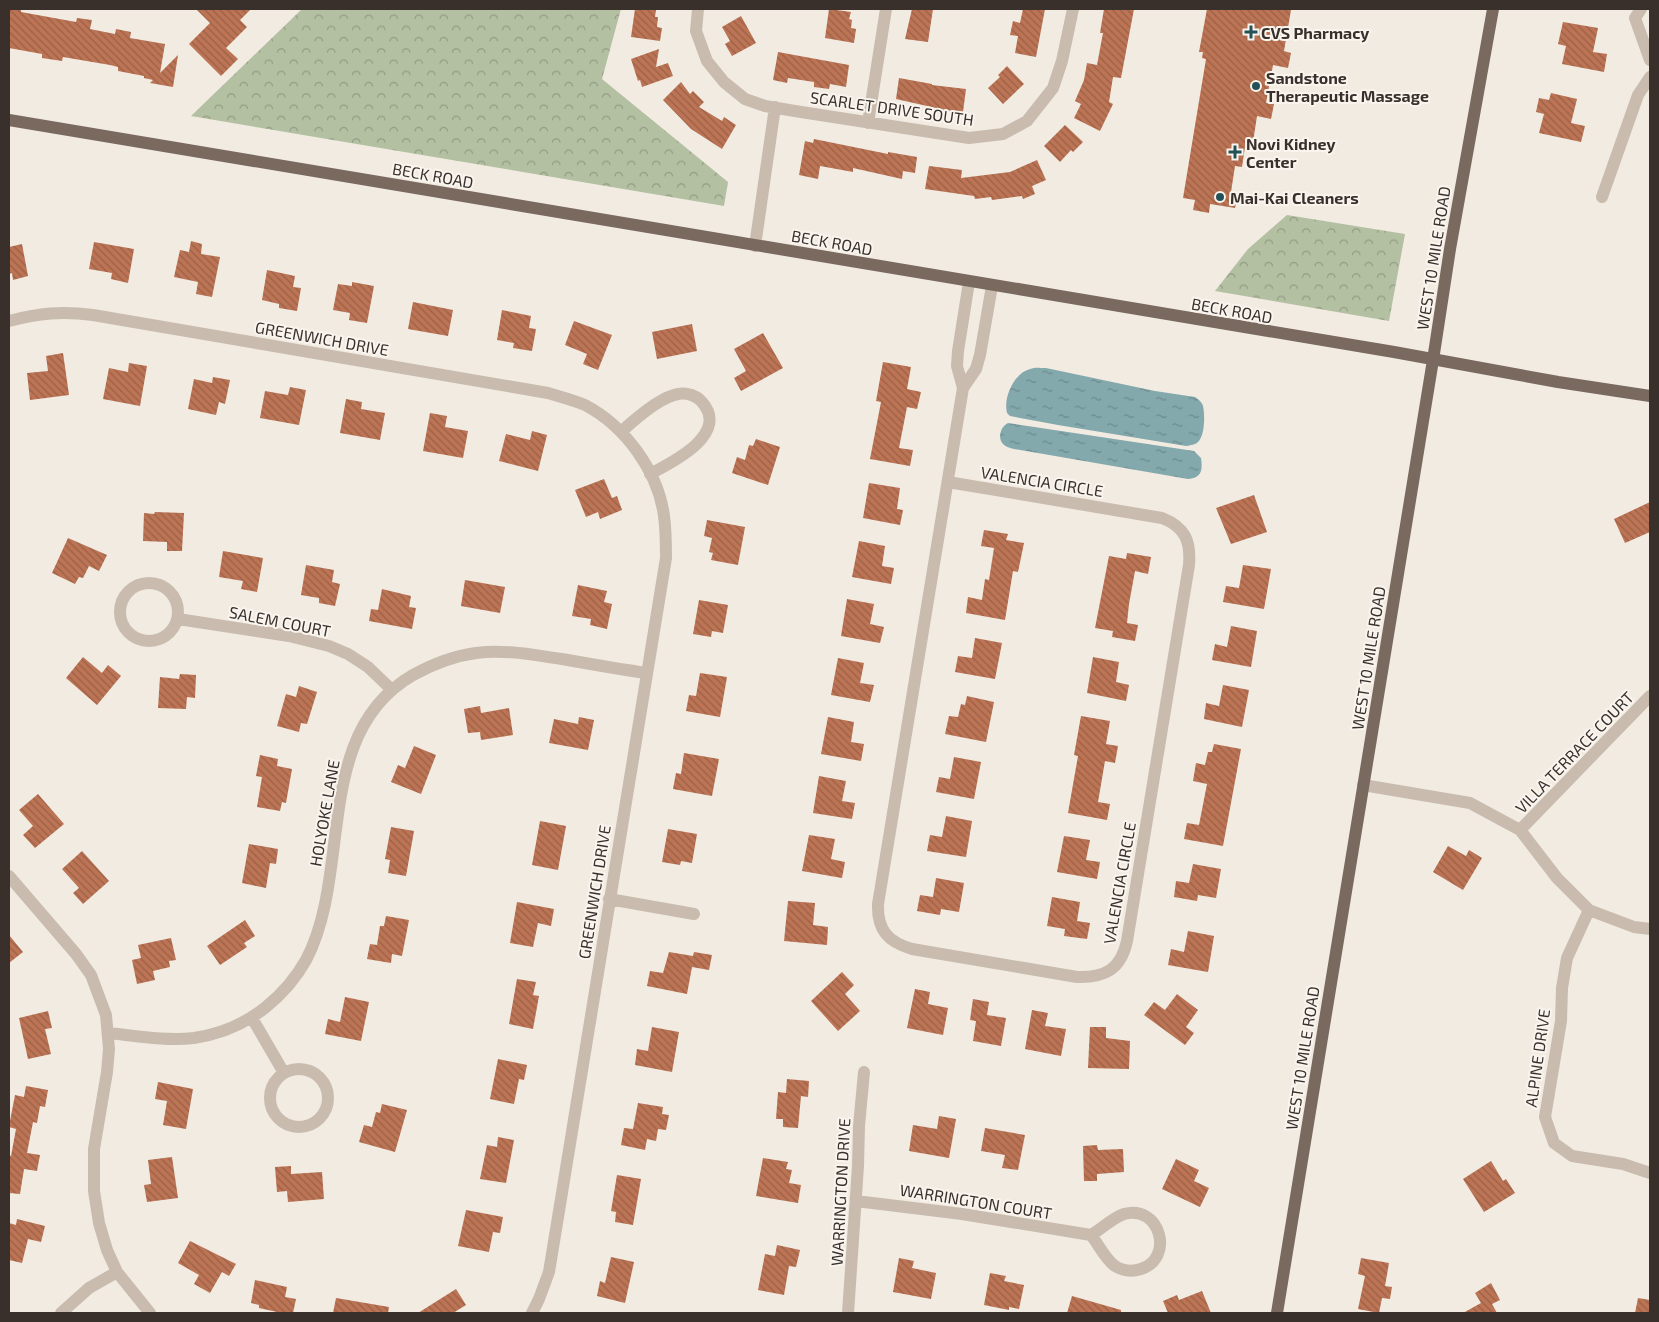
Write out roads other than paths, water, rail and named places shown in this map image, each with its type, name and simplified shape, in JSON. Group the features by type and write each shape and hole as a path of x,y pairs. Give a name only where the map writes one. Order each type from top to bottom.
{"main road":[{"name":"WEST 10 MILE ROAD","path":"1277,1313 1450,249 1493,9"},
{"name":"BECK ROAD","path":"9,120 1650,396"}],"street":[{"name":"SCARLET DRIVE SOUTH","path":"698,9 696,31 707,61 724,82 745,99 765,106 969,138 1003,134 1027,121 1053,88 1062,61 1073,9"},
{"path":"868,123 886,9"},
{"path":"1641,9 1635,18 1650,60"},
{"path":"1602,197 1638,94 1650,77"},
{"path":"755,246 775,107"},
{"name":"VALENCIA CIRCLE","path":"948,482 1162,518 1171,521 1182,530 1188,545 1190,554 1188,574 1127,941 1118,964 1098,976 1077,977 912,949 891,939 879,921 878,904 963,388 957,366 969,282"},
{"name":"VALENCIA CIRCLE","path":"963,388 976,369 980,355 992,286"},
{"name":"GREENWICH DRIVE","path":"9,321 46,313 75,313 529,389 566,398 584,405 608,421 631,444 650,474 659,492 664,515 666,558 549,1272 540,1299 532,1313"},
{"path":"621,432 662,401 677,394 684,393 695,396 707,408 710,415 710,425 700,442 666,466 650,474"},
{"path":"145,583 159,585 170,592 174,598 177,604 178,619 171,631 160,639 146,641 133,637 123,626 120,613 123,599 132,588 145,583"},
{"name":"SALEM COURT","path":"178,619 289,636 329,646 348,654 368,667 392,690"},
{"name":"HOLYOKE LANE","path":"108,1033 178,1039 195,1038 237,1026 252,1018 275,1000 291,982 306,960 320,924 348,765 361,729 392,690 409,677 440,661 493,651 536,655 647,673"},
{"name":"VILLA TERRACE COURT","path":"1520,830 1650,696"},
{"path":"1364,785 1470,803 1520,830 1557,878 1589,910 1634,927 1650,929"},
{"path":"9,876 76,954 91,975 106,1015 108,1072 94,1149 94,1191 107,1250 117,1272 150,1313"},
{"path":"609,899 694,914"},
{"name":"ALPINE DRIVE","path":"1589,910 1567,958 1562,988 1562,1020 1545,1118 1554,1143 1572,1156 1623,1164 1650,1173"},
{"path":"252,1018 284,1073"},
{"path":"295,1069 308,1070 318,1076 326,1085 329,1097 327,1109 320,1119 310,1126 298,1128 286,1124 276,1116 271,1106 270,1093 275,1082 284,1073 295,1069"},
{"name":"WARRINGTON DRIVE","path":"848,1313 864,1072"},
{"name":"WARRINGTON COURT","path":"856,1201 962,1214 1091,1235"},
{"path":"1135,1213 1145,1216 1153,1222 1160,1235 1160,1248 1155,1260 1147,1267 1134,1271 1123,1270 1114,1266 1105,1257 1091,1235 1114,1218 1124,1214 1135,1213"},
{"path":"61,1313 89,1288 117,1272"}],"water":[{"path":"1046,368 1155,391 1195,397 1202,403 1204,410 1202,435 1196,444 1186,446 1010,416 1007,413 1006,407 1008,394 1019,375 1030,369"},
{"path":"1008,423 1194,451 1201,458 1202,467 1196,477 1188,479 1014,449 1004,445 1000,439 1002,429"}],"place":[{"name":"CVS Pharmacy","path":"1251,32"},
{"name":"Sandstone Therapeutic Massage","path":"1256,86"},
{"name":"Novi Kidney Center","path":"1235,152"},
{"name":"Mai-Kai Cleaners","path":"1220,197"}]}
